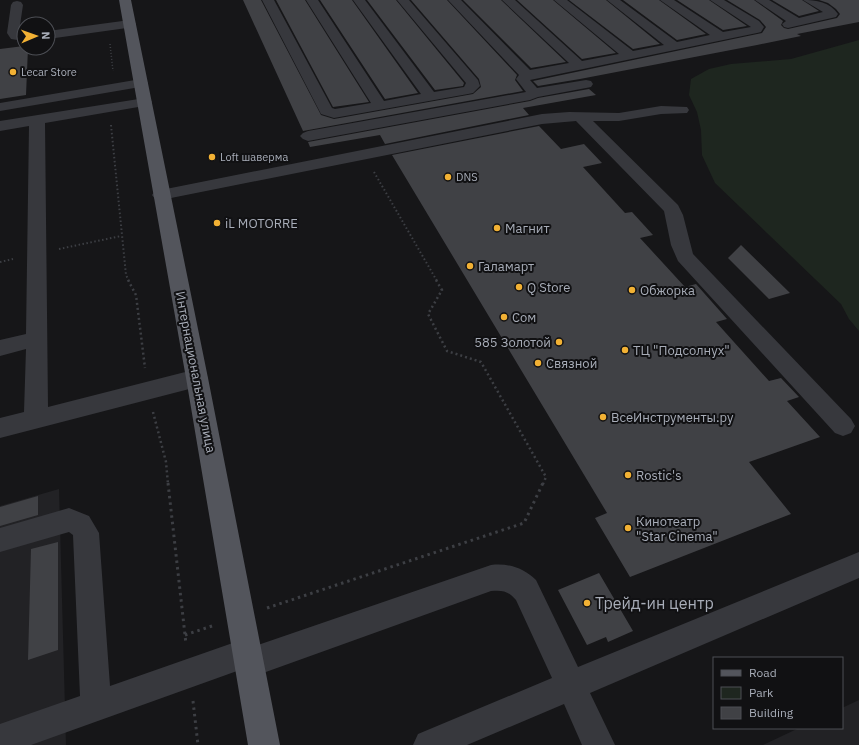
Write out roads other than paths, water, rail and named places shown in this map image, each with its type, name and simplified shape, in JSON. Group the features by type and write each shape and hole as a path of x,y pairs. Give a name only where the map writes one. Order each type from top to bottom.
{"main road":[{"name":"Интернациональная улица","path":"125,0 197,378 264,745"}],"lane":[{"path":"268,0 326,111 329,113 340,114 468,90 473,86 473,83 403,0"},
{"path":"312,0 380,106"},
{"path":"359,0 430,97"},
{"path":"454,0 527,75"},
{"path":"508,0 580,66"},
{"path":"560,0 630,56"},
{"path":"612,0 674,46"},
{"path":"666,0 721,37"},
{"path":"534,94 524,82 527,75 580,66 754,31 758,27 716,0"},
{"path":"761,0 793,23 832,14 809,0"},
{"path":"16,36 13,33 17,5"},
{"path":"56,34 130,24"},
{"path":"0,107 141,84"},
{"path":"308,136 530,96 586,84"},
{"path":"0,126 145,102"},
{"path":"161,194 542,119 580,116 619,116 662,110 682,110"},
{"path":"580,116 672,209 676,218 680,248 686,257 844,426"},
{"path":"36,418 37,120"},
{"path":"0,348 36,339"},
{"path":"0,428 197,378"},
{"path":"0,540 69,520 77,522 83,526 86,533 96,705"},
{"path":"429,745 859,565"},
{"path":"0,740 96,705 248,658 491,578 503,576 516,581 526,590 599,745"}],"place":[{"name":"Lecar Store","path":"13,72"},
{"name":"Loft шаверма","path":"212,157"},
{"name":"DNS","path":"448,177"},
{"name":"iL MOTORRE","path":"217,223"},
{"name":"Магнит","path":"497,228"},
{"name":"Галамарт","path":"470,266"},
{"name":"Q Store","path":"519,287"},
{"name":"Обжорка","path":"632,290"},
{"name":"Сом","path":"504,317"},
{"name":"585 Золотой","path":"559,342"},
{"name":"ТЦ \"Подсолнух\"","path":"625,350"},
{"name":"Связной","path":"538,363"},
{"name":"ВсеИнструменты.ру","path":"603,417"},
{"name":"Rostic's","path":"628,475"},
{"name":"Кинотеатр \"Star Cinema\"","path":"628,528"},
{"name":"Трейд-ин центр","path":"587,603"}]}
